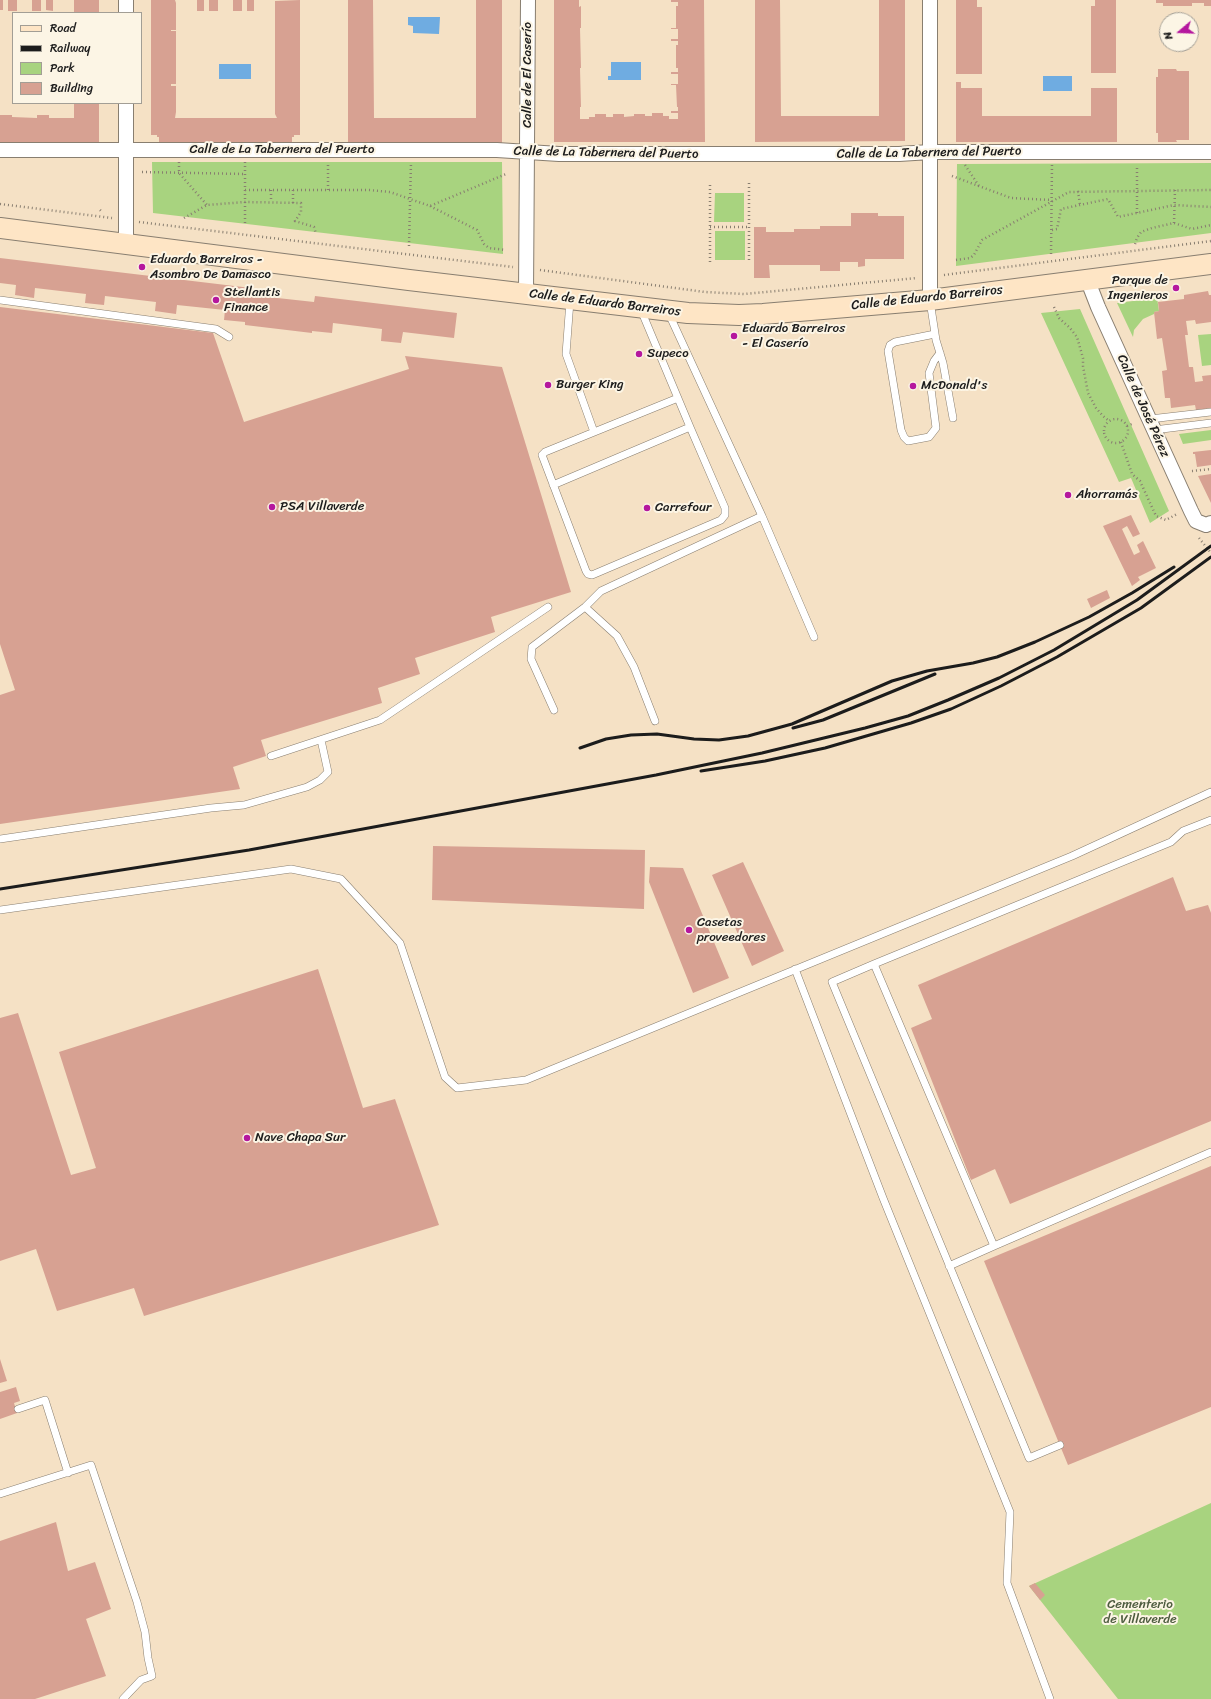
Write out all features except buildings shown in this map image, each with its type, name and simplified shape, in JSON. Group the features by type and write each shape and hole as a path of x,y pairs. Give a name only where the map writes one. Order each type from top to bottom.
{"street":[{"path":"126,0 126,12"},
{"name":"Calle de El Caserío","path":"526,293 528,0"},
{"path":"930,0 930,300"},
{"path":"126,104 126,244"},
{"name":"Calle de La Tabernera del Puerto","path":"0,150 496,150 560,154 1211,152"},
{"name":"Calle de Eduardo Barreiros","path":"0,228 409,280 688,313 763,314 930,300 1211,264"},
{"name":"Calle de José Pérez","path":"1090,279 1091,289 1098,306 1191,511 1196,521 1209,524"}],"lane":[{"path":"571,299 566,354 594,432"},
{"path":"0,300 216,329 229,337"},
{"path":"930,300 935,334 953,418"},
{"path":"640,307 725,508 725,515 721,520 592,575 588,574 542,455 545,452 678,398"},
{"path":"667,310 762,516 814,637"},
{"path":"935,334 895,342 890,345 888,351 901,430 904,437 908,440 929,437 936,428 929,373 934,361 940,353"},
{"path":"1152,424 1211,412"},
{"path":"1152,424 1211,423"},
{"path":"553,485 690,427"},
{"path":"554,710 531,659 532,648 585,607 602,591 762,516"},
{"path":"271,756 380,720 548,606"},
{"path":"585,607 617,636 634,667 655,721"},
{"path":"0,839 211,808 244,805 307,787 320,780 328,772 321,740"},
{"path":"0,910 292,869 341,879 400,943 445,1077 457,1088 526,1080 1072,856 1211,792"},
{"path":"1060,1444 1029,1458 832,982 1171,842 1183,831 1211,820"},
{"path":"874,964 994,1246"},
{"path":"795,969 883,1198 1010,1512 1007,1583 1050,1699"},
{"path":"949,1266 1211,1152"},
{"path":"18,1409 45,1400 68,1473"},
{"path":"0,1494 91,1466 137,1602 145,1632 152,1676 142,1680 123,1699"}],"path":[{"path":"179,160 179,173 207,205"},
{"path":"245,160 245,226"},
{"path":"328,160 328,190"},
{"path":"409,246 411,160"},
{"path":"1051,254 1052,161"},
{"path":"1137,161 1137,213"},
{"path":"963,162 980,187"},
{"path":"142,172 245,174"},
{"path":"430,206 506,174"},
{"path":"952,176 1011,198 1052,200"},
{"path":"710,183 710,262"},
{"path":"749,183 749,261"},
{"path":"245,190 369,190 390,192 430,206 477,230 484,244 489,248 506,250"},
{"path":"271,190 271,202"},
{"path":"292,203 293,190"},
{"path":"1174,223 1175,190"},
{"path":"956,260 970,258 974,255 982,240 1004,229 1052,200 1069,192 1211,190"},
{"path":"1078,191 1080,205"},
{"path":"1052,230 1057,229 1061,209 1108,199 1118,217 1174,205 1211,207"},
{"path":"184,218 207,205 245,202 301,203 301,212 295,221 314,227 316,234"},
{"path":"0,204 705,292 744,294 930,276 1211,241"},
{"path":"1135,244 1141,232 1174,223 1192,229 1211,226"},
{"path":"710,227 749,227"},
{"path":"1054,307 1059,318 1077,337 1083,358 1082,366 1088,394 1100,412 1109,421"},
{"path":"1121,442 1113,442 1108,439 1105,435 1106,425 1109,421 1119,419 1127,426"},
{"path":"1127,426 1134,423"},
{"path":"1121,442 1126,436 1127,426"},
{"path":"1121,442 1132,474 1140,481 1156,516 1166,520 1179,512 1191,511"},
{"path":"1192,471 1211,469"},
{"path":"1198,538 1211,553"}],"green space":[{"path":"152,162 502,162 503,254 153,213"},
{"path":"1211,163 1211,233 956,266 957,164"},
{"path":"715,193 744,193 744,222 714,222"},
{"path":"715,231 745,231 745,260 715,260"},
{"path":"1157,298 1159,311 1154,312 1154,314 1143,319 1134,330 1133,337 1117,303"},
{"path":"1080,309 1169,511 1150,523 1131,478 1119,482 1041,313"},
{"path":"1211,334 1211,365 1202,366 1198,335"},
{"path":"1211,430 1211,440 1183,444 1179,434"},
{"name":"Cementerio de Villaverde","path":"1211,1503 1211,1699 1118,1699 1029,1586"}],"water":[{"path":"408,17 440,17 439,34 413,33 413,26 408,25"},
{"path":"611,62 641,62 641,80 608,80 608,76 611,76"},
{"path":"219,64 251,64 251,79 219,79"},
{"path":"1043,76 1072,76 1072,91 1043,91"}],"railway":[{"path":"0,889 249,850 656,775 762,753 908,716 999,678 1054,650 1137,600 1211,546"},
{"path":"701,771 765,761 825,748 911,723 951,709 1001,686 1057,657 1141,608 1211,557"},
{"path":"580,748 606,739 631,735 657,734 694,739 719,740 748,736 792,724 892,681 927,671 997,657 1035,642 1089,617 1174,567"},
{"path":"793,728 823,720 935,674"}],"place":[{"name":"Eduardo Barreiros - Asombro De Damasco","path":"142,267"},
{"name":"Parque de Ingenieros","path":"1176,288"},
{"name":"Stellantis Finance","path":"216,300"},
{"name":"Eduardo Barreiros - El Caserío","path":"734,336"},
{"name":"Supeco","path":"639,354"},
{"name":"Burger King","path":"548,385"},
{"name":"McDonald's","path":"913,386"},
{"name":"Ahorramás","path":"1068,495"},
{"name":"PSA Villaverde","path":"272,507"},
{"name":"Carrefour","path":"647,508"},
{"name":"Casetas proveedores","path":"689,930"},
{"name":"Nave Chapa Sur","path":"247,1138"}]}
